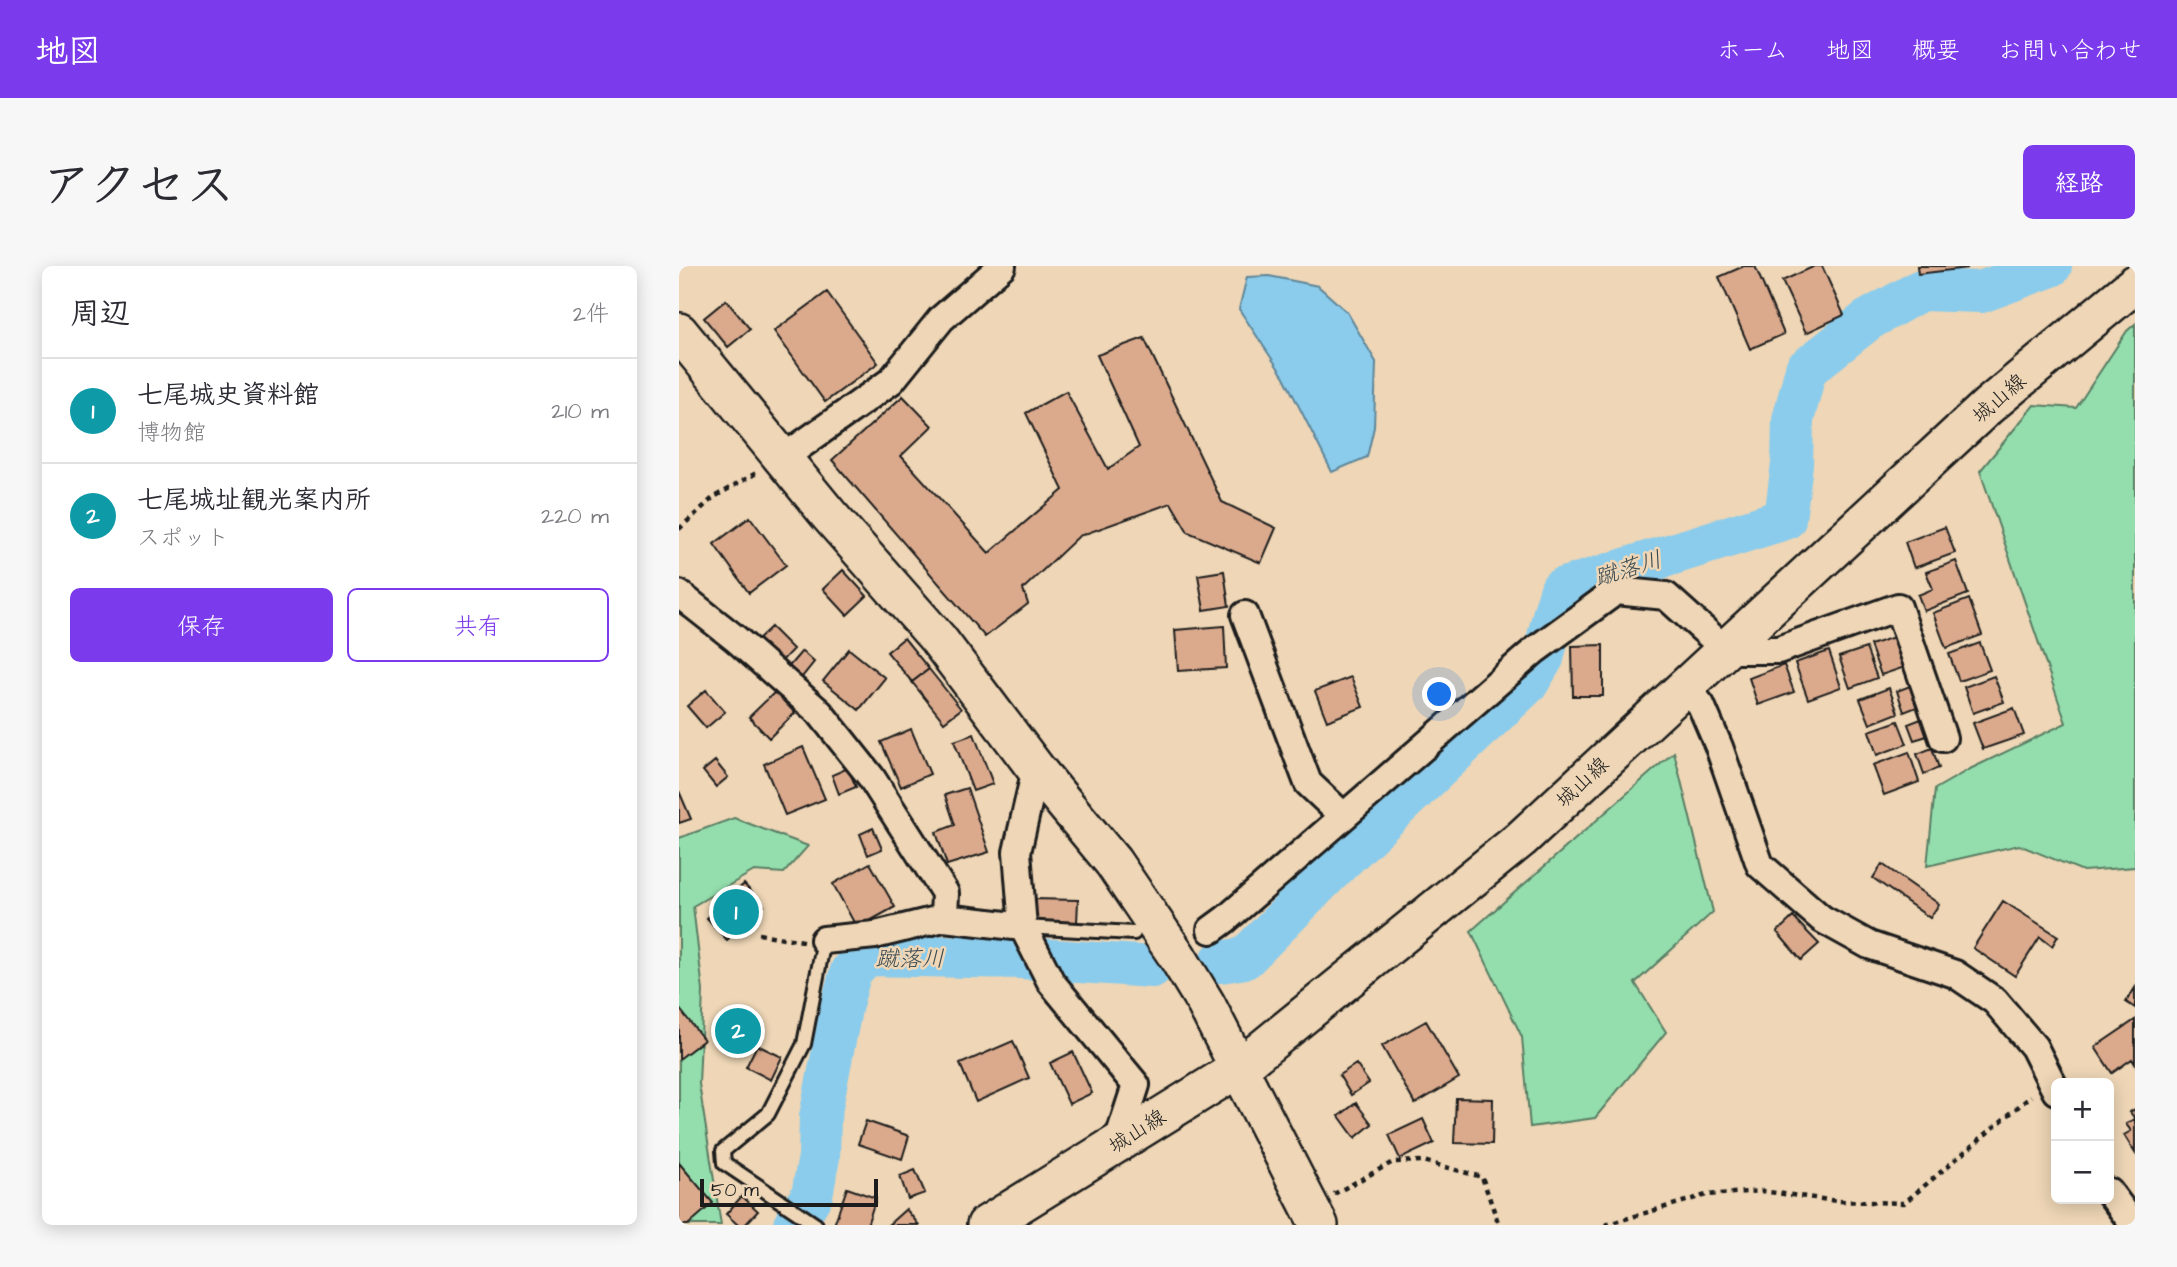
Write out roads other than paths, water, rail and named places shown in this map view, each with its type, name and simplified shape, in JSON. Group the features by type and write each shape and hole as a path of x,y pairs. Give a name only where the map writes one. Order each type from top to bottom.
{"main road":[{"name":"城山線","path":"986,1225 1239,1068 1521,839 1988,407 2135,284"},
{"path":"679,332 829,515 938,639 1036,769 1113,862 1178,956 1206,1004 1314,1216"}],"street":[{"path":"783,458 891,381 941,318 1002,266"},
{"path":"1211,930 1535,650 1616,591 1666,596 1726,650 1778,650 1898,607 1944,738"},
{"path":"679,594 736,639 820,713 871,777 945,893 944,918"},
{"path":"1245,615 1308,783 1343,816"},
{"path":"1686,687 1701,705 1719,747 1760,865 1822,919 1869,945 1955,974 1995,1001 2034,1046 2051,1079"},
{"path":"1036,769 1017,852 1023,927 1051,982 1136,1085 1117,1144"},
{"path":"824,940 875,935 944,918 1023,927"},
{"path":"2114,1199 2134,1225"}],"lane":[{"path":"1023,927 1134,933"},
{"path":"816,1225 724,1163 723,1151 768,1114 804,1044 824,940"}],"water":[{"path":"1269,276 1318,286 1347,312 1376,362 1374,427 1367,457 1332,472 1284,377 1239,309 1247,277"}],"waterway":[{"name":"蹴落川","path":"1220,962 1245,958 1343,859 1528,683 1543,658 1561,589 1785,519 1792,464 1793,420 1806,369 1868,320 1921,290 1981,292 2051,266"},
{"name":"蹴落川","path":"794,1225 812,1195 819,1157 820,1117 842,1004 851,971 867,955 1023,958 1152,967"}],"place":[{"name":"七尾城史資料館","path":"736,912"},
{"name":"七尾城址観光案内所","path":"738,1031"}]}
